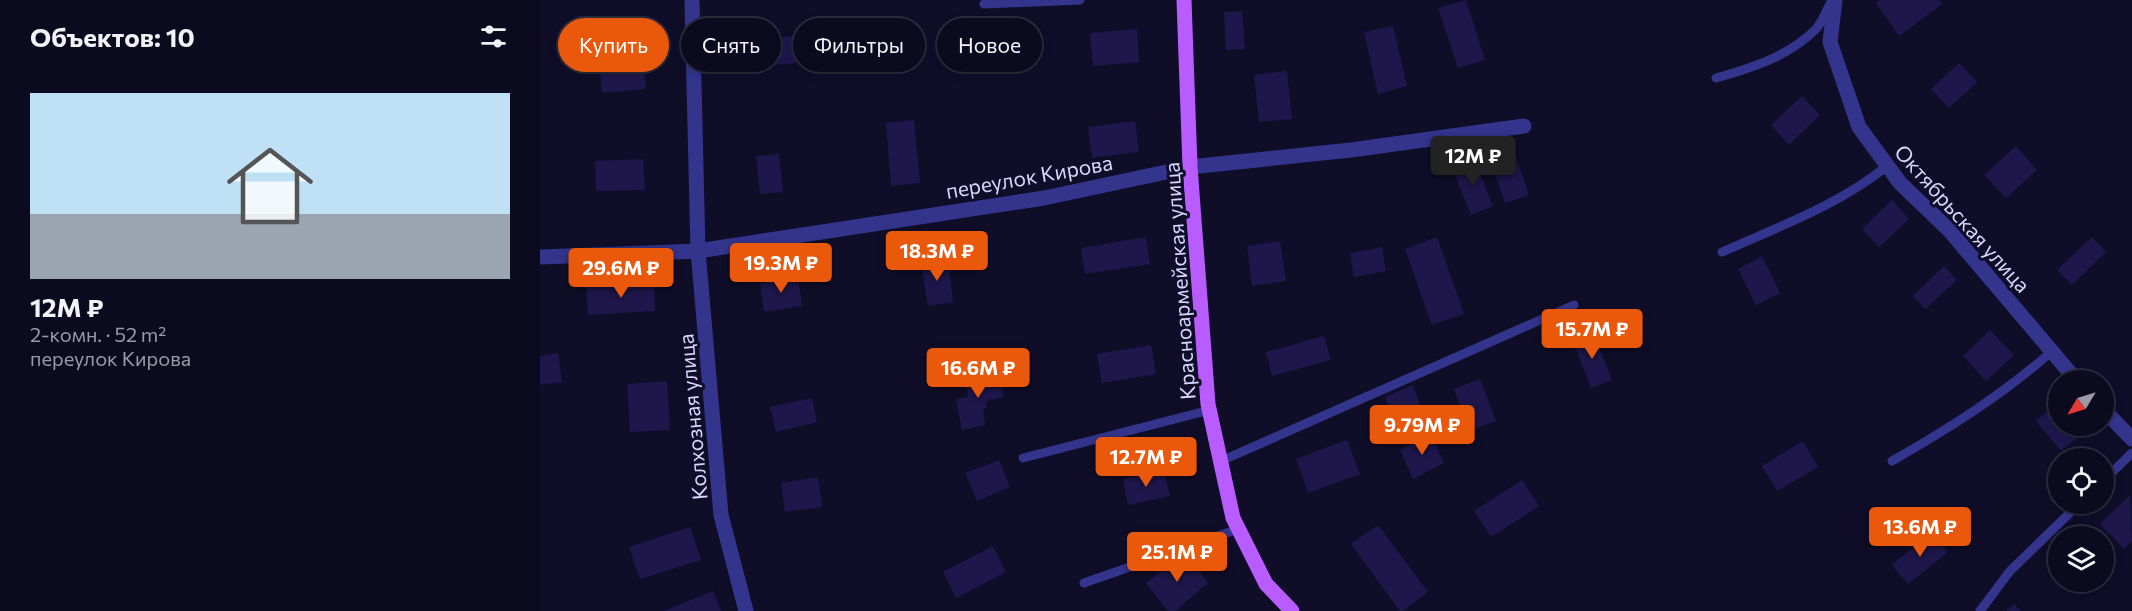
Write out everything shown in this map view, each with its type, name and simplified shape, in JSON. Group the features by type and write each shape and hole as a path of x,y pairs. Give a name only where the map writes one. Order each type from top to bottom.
{"main road":[{"name":"Красноармейская улица","path":"1184,0 1190,167 1210,410 1233,518 1266,584 1292,611"}],"street":[{"name":"Колхозная улица","path":"692,0 698,251 722,515 746,611"},
{"name":"Октябрьская улица","path":"1834,0 1830,42 1859,127 1900,183 1949,230 2068,370"},
{"name":"переулок Кирова","path":"540,257 698,251 1044,198 1190,167 1351,150 1524,126"},
{"path":"2114,420 2132,439"}],"lane":[{"path":"984,4 1080,0"},
{"path":"1716,78 1763,65 1780,54 1816,29 1834,0"},
{"path":"1722,252 1842,197 1866,183 1887,166"},
{"path":"1221,460 1574,305"},
{"path":"1892,461 1940,433 2024,375 2052,351"},
{"path":"1023,458 1210,410"},
{"path":"2114,470 2132,453"},
{"path":"1980,611 2010,571 2069,514"},
{"path":"1084,584 1238,529"}],"building":[{"path":"1466,0 1485,60 1458,68 1438,8"},
{"path":"1879,0 1939,0 1942,4 1899,36 1876,3"},
{"path":"1242,11 1245,49 1226,50 1224,12"},
{"path":"1393,26 1407,86 1378,94 1364,32"},
{"path":"1137,29 1139,62 1093,66 1090,33"},
{"path":"793,36 793,63 781,64 781,37"},
{"path":"1959,63 1977,82 1949,108 1931,89"},
{"path":"1287,71 1292,119 1259,122 1254,75"},
{"path":"600,72 645,72 646,89 602,93"},
{"path":"1802,96 1820,115 1789,145 1771,125"},
{"path":"914,120 920,183 891,186 886,123"},
{"path":"1135,121 1139,152 1092,158 1088,127"},
{"path":"2016,146 2037,170 2006,198 1984,175"},
{"path":"1513,149 1529,195 1505,203 1489,158"},
{"path":"779,154 783,192 760,194 756,156"},
{"path":"643,159 645,190 596,191 595,161"},
{"path":"1474,159 1493,206 1471,215 1452,168"},
{"path":"1892,200 1909,219 1879,247 1862,229"},
{"path":"1146,237 1150,264 1085,274 1081,248"},
{"path":"1437,237 1464,314 1432,325 1405,249"},
{"path":"2092,237 2106,252 2072,285 2057,270"},
{"path":"1280,241 1286,281 1252,286 1247,246"},
{"path":"1382,247 1386,271 1354,277 1350,253"},
{"path":"1762,256 1780,293 1756,305 1738,269"},
{"path":"948,259 953,302 928,306 921,263"},
{"path":"1944,266 1957,280 1925,309 1913,296"},
{"path":"798,277 802,306 764,312 760,283"},
{"path":"654,283 655,311 588,315 586,286"},
{"path":"1990,330 2014,355 1986,381 1963,356"},
{"path":"1593,332 1612,380 1591,388 1572,339"},
{"path":"1324,336 1331,360 1272,376 1266,352"},
{"path":"1151,345 1156,374 1102,383 1097,354"},
{"path":"558,353 562,382 540,385 540,356"},
{"path":"999,373 1004,397 986,401 987,408 983,409 985,425 962,430 956,399 968,397 965,379"},
{"path":"1480,379 1496,421 1469,431 1454,389"},
{"path":"667,381 670,430 630,432 627,384"},
{"path":"1413,385 1429,432 1402,444 1385,397"},
{"path":"812,398 817,422 776,432 770,407"},
{"path":"2048,410 2048,435 2036,421"},
{"path":"1431,434 1444,463 1413,479 1400,450"},
{"path":"2048,436 2078,437 2065,448 2058,448"},
{"path":"1347,440 1360,474 1308,493 1296,459"},
{"path":"1803,441 1818,467 1777,491 1762,466"},
{"path":"999,460 1010,487 977,501 965,473"},
{"path":"1164,470 1170,496 1128,505 1123,479"},
{"path":"818,477 822,507 785,512 781,483"},
{"path":"1522,480 1539,506 1491,537 1474,511"},
{"path":"2130,495 2132,541 2124,549 2114,539 2114,526 2100,524 2110,514 2114,514 2114,510"},
{"path":"1378,525 1428,592 1403,611 1400,611 1351,544"},
{"path":"690,527 701,560 640,579 629,547"},
{"path":"1932,532 1948,552 1908,584 1892,565"},
{"path":"993,546 1006,572 956,598 943,572"},
{"path":"1185,552 1208,583 1175,611 1168,611 1146,583"},
{"path":"713,591 721,611 664,611"},
{"path":"2014,604 2021,611 2006,611"}]}
